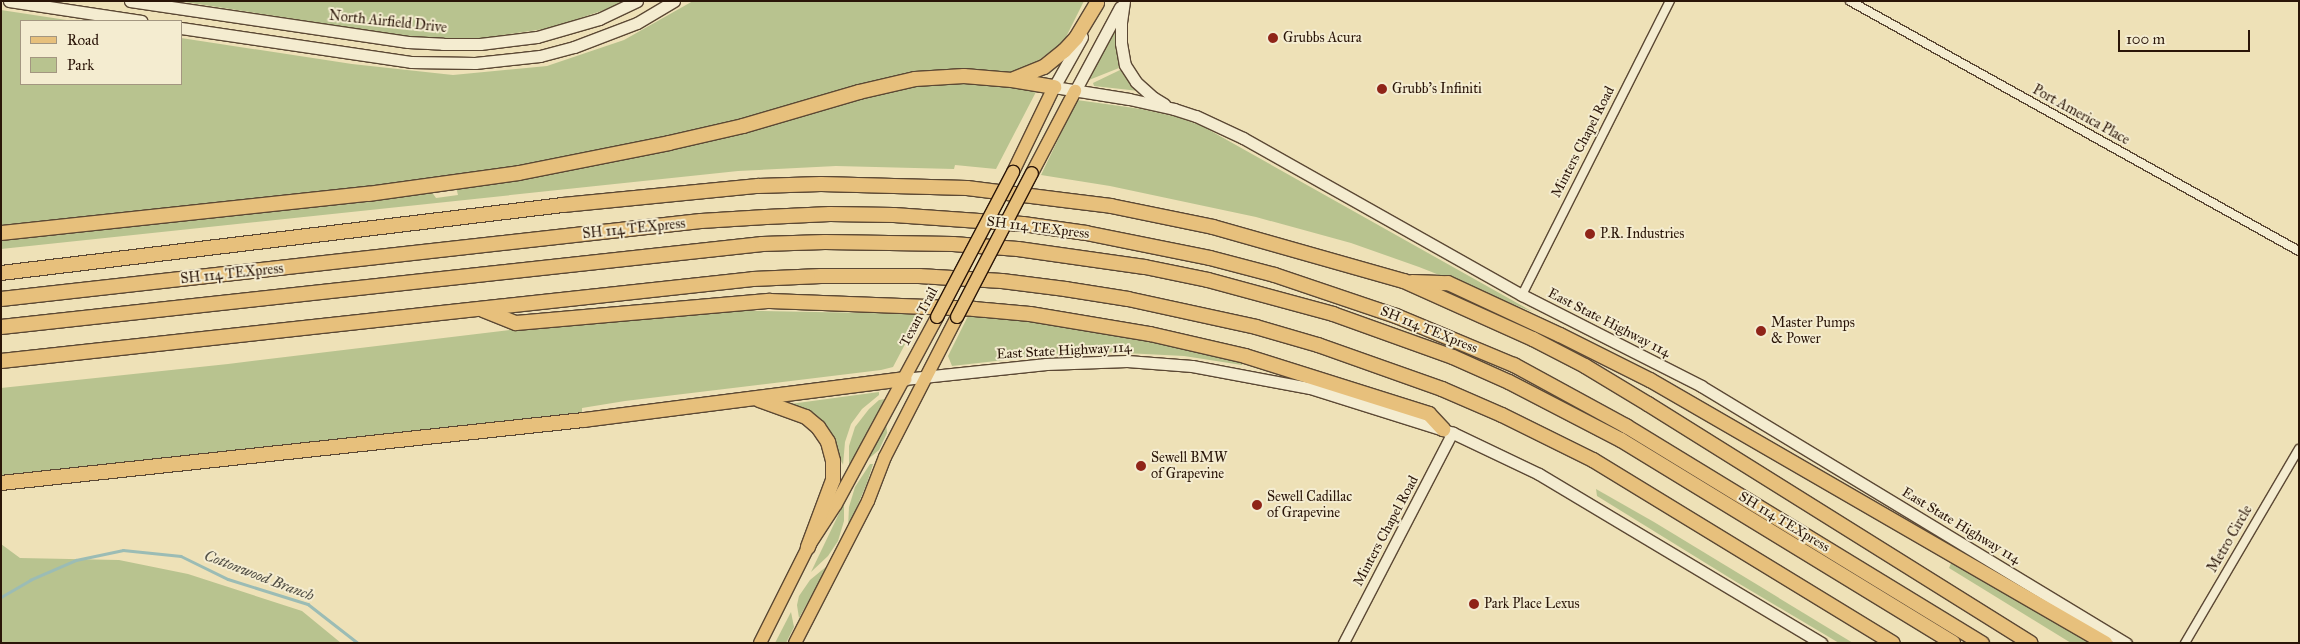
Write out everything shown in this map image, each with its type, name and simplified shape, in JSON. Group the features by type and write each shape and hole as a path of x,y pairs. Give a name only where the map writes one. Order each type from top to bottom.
{"highway":[{"path":"1012,80 1030,75 1051,62 1076,38 1098,2"},
{"path":"1,233 449,184 594,160 743,126 859,92 915,79 964,76 1012,80 1054,87"},
{"path":"1,273 674,193 820,184 967,188 1110,206 1213,227 1404,281 1533,340 1585,366 2030,643"},
{"name":"SH 114 TEXpress","path":"1,299 701,221 766,217 830,214 922,216 1023,224 1086,233 1210,258 1275,275 1396,316 1514,365 1626,426 1982,643"},
{"name":"SH 114 TEXpress","path":"1,327 762,244 862,242 953,244 1018,249 1126,264 1208,280 1333,314 1453,357 1509,382 1621,440 1953,643"},
{"path":"1,360 753,279 821,276 919,276 1002,281 1065,289 1128,299 1247,324 1318,344 1442,389 1593,460 1893,643"},
{"path":"1404,281 1448,283 1560,335 1650,380 2105,643"},
{"path":"480,309 516,323 770,301 974,308 1030,314 1150,334 1245,356 1429,414 1448,431"},
{"path":"1,484 584,420 904,379"},
{"path":"753,398 806,417 818,427 828,442 833,461 833,480 808,547"}],"main road":[{"path":"9,1 135,20"},
{"name":"North Airfield Drive","path":"130,1 408,42 480,44 537,37 599,19 637,1"},
{"path":"182,28 412,62 475,63 540,56 574,47 637,23 674,1"},
{"path":"795,643 868,502 885,457 926,375 1123,1"},
{"path":"1123,1 1121,29 1126,65 1136,82 1154,98 1174,109"},
{"name":"Texan Trail","path":"760,643 808,547 836,504 937,317 1013,172 1098,2"},
{"name":"East State Highway 114","path":"1054,87 1128,99 1174,109 1218,126 1289,162 1522,296 1701,386 2126,643"},
{"name":"East State Highway 114","path":"904,379 926,375 1127,361 1192,366 1310,388 1448,431 1539,474 1821,643"}],"street":[{"name":"Minters Chapel Road","path":"1522,296 1670,1"},
{"name":"Port America Place","path":"1850,1 2299,251"},
{"name":"Minters Chapel Road","path":"1344,643 1448,431"},
{"name":"Metro Circle","path":"2184,643 2299,449"}],"green space":[{"path":"178,1 623,1 607,9 551,28 483,38 448,39 412,37"},
{"path":"693,1 1084,1 1064,41 1039,60 1040,63 1023,71 824,96 680,135 496,171 331,192 1,227 1,10 66,20 20,20 20,85 182,85 182,38 352,64 453,75 547,66 624,40"},
{"path":"1113,33 1115,33 1121,65 1119,68 1089,80"},
{"path":"1120,70 1124,71 1139,91 1094,86 1093,83"},
{"path":"956,82 1037,90 996,169 955,165 954,169 836,166 738,171 1,249 1,239 431,191 436,198 458,195 456,187 874,93 924,84"},
{"path":"1077,100 1141,109 1177,117 1202,126 1533,312 1419,267 1351,243 1256,217 1110,186 1041,175"},
{"path":"716,310 921,314 893,367 881,370 625,401 582,408 582,417 1,479 1,388 228,364 617,317"},
{"path":"968,316 1028,320 1108,331 1243,362 1242,365 1184,356 1105,352 1056,354 952,366 948,356"},
{"path":"879,392 879,395 862,409 851,424 845,442 843,465 833,439 810,414 790,404"},
{"path":"885,399 849,467 849,446 855,427 869,409 879,400"},
{"path":"886,422 887,433 879,450 866,461"},
{"path":"870,464 873,464 867,483 848,528 849,507 855,487"},
{"path":"1596,489 1654,522 1853,643 1839,643 1738,583 1597,496"},
{"path":"844,503 844,521 838,541 828,556 811,572"},
{"path":"1,544 20,558 119,560 188,574 302,611 341,643 1,643"},
{"path":"1952,561 2097,643 2071,643 1949,568"},
{"path":"827,566 799,618 797,605 799,596 810,580"},
{"path":"791,612 794,627 786,643 775,643"}],"waterway":[{"name":"Cottonwood Branch","path":"1,597 30,580 76,560 123,550 181,556 228,579 308,604 358,643"}],"place":[{"name":"Grubbs Acura","path":"1273,38"},
{"name":"Grubb's Infiniti","path":"1382,89"},
{"name":"P.R. Industries","path":"1590,234"},
{"name":"Master Pumps & Power","path":"1761,331"},
{"name":"Sewell BMW of Grapevine","path":"1141,466"},
{"name":"Sewell Cadillac of Grapevine","path":"1257,505"},
{"name":"Park Place Lexus","path":"1474,604"}]}
